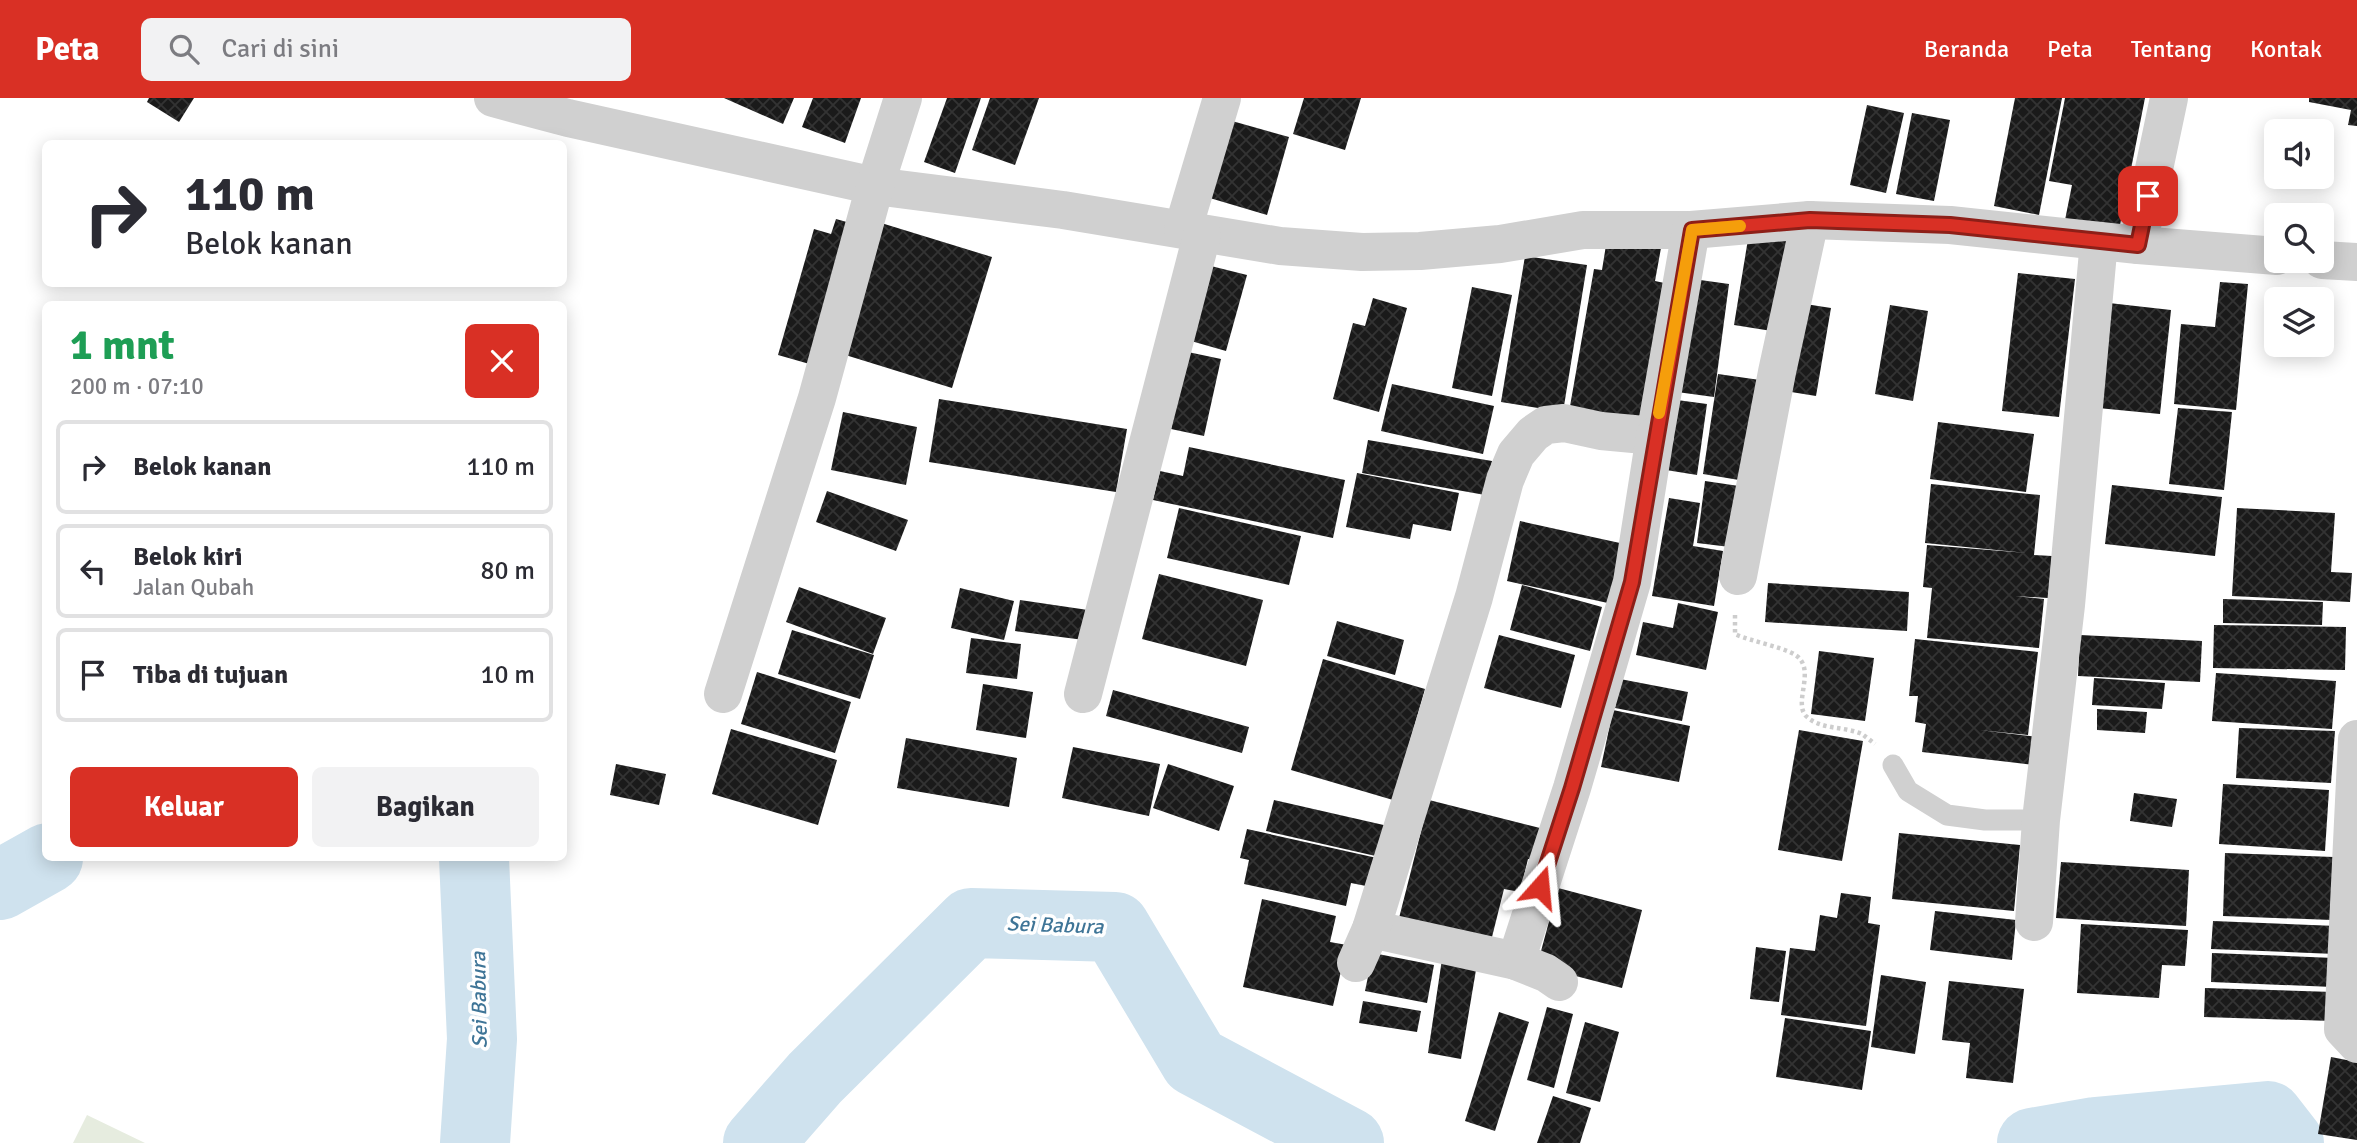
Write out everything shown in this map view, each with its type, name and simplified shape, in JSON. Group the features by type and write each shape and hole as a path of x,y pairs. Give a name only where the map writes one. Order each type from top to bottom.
{"street":[{"path":"493,98 572,108 875,186 1063,210 1280,246 1362,252 1420,251 1500,244 1583,230 1692,230 1810,220 1950,225 2264,255"},
{"path":"723,694 817,398 875,186 903,98"},
{"path":"1083,694 1222,98"},
{"path":"2138,245 2169,98"},
{"path":"1738,576 1777,372 1810,220"},
{"path":"1516,961 1572,788 1632,582 1692,230"},
{"path":"2034,922 2041,820 2066,605 2099,241"},
{"path":"2334,261 2357,262"},
{"path":"1356,963 1371,929 1474,597 1505,480 1516,454 1533,434 1546,425 1564,423 1601,431 1655,436"},
{"path":"2357,739 2343,1029 2357,1044"},
{"path":"1371,929 1516,961 1546,973 1559,982"}],"lane":[{"path":"1893,765 1908,791 1947,815 1985,820 2041,820"}],"path":[{"path":"1738,576 1735,634 1748,641 1797,654 1804,663 1801,703 1807,718 1821,725 1861,734 1877,746 1893,765"}],"shaded area":[{"path":"87,1115 145,1143 73,1143"}],"building":[{"path":"149,98 194,98 179,122 147,102"},
{"path":"724,98 794,98 783,124"},
{"path":"813,98 861,98 845,143 802,127"},
{"path":"947,98 981,98 955,173 924,162"},
{"path":"990,98 1039,98 1015,165 972,150"},
{"path":"1304,98 1361,98 1345,150 1293,134"},
{"path":"2015,98 2062,98 2039,215 1994,206"},
{"path":"2065,98 2145,98 2118,235 2064,225 2072,185 2049,181"},
{"path":"2309,98 2357,98 2357,126 2348,125 2351,110 2309,102"},
{"path":"1867,105 1904,113 1886,193 1850,185"},
{"path":"1912,113 1950,120 1934,201 1896,194"},
{"path":"1225,119 1289,137 1267,215 1203,196"},
{"path":"836,219 861,226 820,367 778,355 814,229 831,234"},
{"path":"878,222 992,257 952,388 839,353"},
{"path":"1749,233 1794,240 1778,332 1734,325"},
{"path":"1607,239 1661,248 1655,281 1669,284 1644,425 1569,412 1594,269 1602,270"},
{"path":"1525,256 1587,265 1563,412 1501,402"},
{"path":"1211,266 1247,275 1226,351 1191,341"},
{"path":"2018,273 2075,279 2059,417 2002,411"},
{"path":"1693,279 1729,284 1714,397 1677,392"},
{"path":"2220,282 2248,284 2236,410 2174,404 2181,324 2215,327"},
{"path":"1472,287 1512,295 1492,396 1452,388"},
{"path":"1373,298 1407,308 1379,412 1333,399 1353,323 1365,326"},
{"path":"1799,303 1831,308 1816,396 1785,391"},
{"path":"2109,303 2171,310 2160,414 2098,408"},
{"path":"1890,305 1928,311 1913,401 1875,394"},
{"path":"1188,352 1221,359 1204,436 1171,429"},
{"path":"1718,374 1760,380 1745,481 1703,474"},
{"path":"1392,384 1494,406 1483,454 1381,431"},
{"path":"939,399 1127,429 1116,492 929,462"},
{"path":"1677,400 1707,404 1697,475 1666,470"},
{"path":"2178,408 2232,412 2224,490 2169,484"},
{"path":"843,412 917,427 906,485 831,470"},
{"path":"1938,422 2034,434 2026,492 1930,479"},
{"path":"1368,440 1492,461 1485,495 1362,473"},
{"path":"1189,447 1345,480 1333,538 1153,500 1160,471 1183,476"},
{"path":"1357,473 1459,493 1451,531 1413,524 1410,539 1346,527"},
{"path":"1705,481 1739,486 1730,547 1697,543"},
{"path":"1931,484 2040,495 2034,555 2052,556 2048,598 2015,596 2044,599 2039,648 1927,638 1932,588 1923,587 1927,545 2027,553 1925,543"},
{"path":"2112,485 2222,497 2215,556 2105,544"},
{"path":"827,491 908,520 896,551 816,522"},
{"path":"1669,498 1700,503 1693,546 1723,551 1714,606 1652,596"},
{"path":"1179,508 1301,536 1289,585 1167,558"},
{"path":"2237,508 2335,513 2331,572 2352,573 2350,602 2232,596"},
{"path":"1520,521 1629,545 1617,605 1507,581"},
{"path":"1159,574 1263,600 1246,666 1142,639"},
{"path":"1768,583 1909,592 1907,631 1765,622"},
{"path":"1522,585 1602,607 1590,651 1510,630"},
{"path":"799,587 886,618 873,654 786,622"},
{"path":"960,588 1014,601 1004,640 951,628"},
{"path":"2223,599 2323,602 2322,625 2223,623"},
{"path":"1020,600 1088,610 1084,640 1015,631"},
{"path":"1678,603 1718,612 1706,670 1636,655 1643,622 1673,628"},
{"path":"1337,621 1404,640 1395,675 1327,656"},
{"path":"2214,625 2346,627 2345,670 2213,668"},
{"path":"792,630 874,655 860,699 778,674"},
{"path":"1499,635 1575,655 1561,708 1484,688"},
{"path":"2080,635 2202,641 2200,682 2078,676"},
{"path":"971,638 1021,644 1017,679 966,673"},
{"path":"1915,639 2038,652 2028,735 1979,730 2039,737 2035,765 1922,752 1926,724 1915,722 1918,696 1909,696"},
{"path":"1819,651 1874,658 1865,721 1811,714"},
{"path":"1323,659 1425,689 1393,800 1291,770"},
{"path":"757,672 851,702 835,753 741,724"},
{"path":"2216,673 2336,681 2332,729 2212,721"},
{"path":"2094,678 2165,683 2162,709 2092,705"},
{"path":"1620,679 1688,692 1682,721 1615,708"},
{"path":"983,684 1033,692 1026,738 976,730"},
{"path":"1113,690 1249,727 1242,753 1106,716"},
{"path":"2097,709 2147,712 2145,733 2097,730"},
{"path":"1613,710 1690,726 1679,782 1601,767"},
{"path":"2239,728 2335,731 2331,783 2236,778"},
{"path":"731,729 837,760 818,825 712,794"},
{"path":"1799,730 1863,741 1842,861 1778,850"},
{"path":"906,738 1017,758 1009,807 897,788"},
{"path":"1073,747 1160,764 1149,816 1062,798"},
{"path":"616,764 666,774 659,805 610,795"},
{"path":"1168,764 1234,786 1219,831 1153,808"},
{"path":"2223,784 2329,790 2325,851 2219,844"},
{"path":"2134,793 2177,799 2172,827 2130,821"},
{"path":"1274,800 1388,826 1380,857 1266,831"},
{"path":"1429,800 1548,830 1540,861 1528,859 1520,892 1504,889 1490,945 1398,922"},
{"path":"1247,829 1377,858 1371,887 1351,883 1346,906 1244,884 1249,860 1240,858"},
{"path":"1899,833 2020,845 2014,911 1892,899"},
{"path":"2225,853 2334,857 2332,920 2223,916"},
{"path":"2061,862 2189,870 2186,926 2056,918"},
{"path":"1558,888 1642,910 1622,988 1537,966"},
{"path":"1841,893 1871,897 1868,923 1880,925 1866,1026 1781,1015 1790,948 1815,951 1820,915 1837,918"},
{"path":"1262,899 1336,916 1330,942 1347,945 1333,1006 1243,987"},
{"path":"1935,911 2016,920 2012,960 1930,950"},
{"path":"2213,921 2337,926 2335,954 2211,949"},
{"path":"2081,924 2188,930 2185,966 2162,965 2159,998 2077,993"},
{"path":"1756,947 1786,951 1779,1002 1750,999"},
{"path":"1373,953 1434,965 1427,1003 1365,991"},
{"path":"2212,953 2334,958 2333,987 2211,982"},
{"path":"1442,959 1477,964 1461,1059 1428,1053"},
{"path":"1881,975 1926,982 1915,1054 1871,1047"},
{"path":"1949,981 2024,989 2013,1083 1966,1078 1970,1043 1942,1040"},
{"path":"2205,988 2333,992 2332,1021 2204,1017"},
{"path":"1363,1001 1421,1011 1417,1032 1359,1023"},
{"path":"1547,1007 1573,1014 1554,1088 1527,1080"},
{"path":"1499,1012 1529,1022 1495,1131 1465,1121"},
{"path":"1785,1018 1871,1031 1862,1090 1776,1077"},
{"path":"1585,1022 1619,1032 1600,1102 1566,1093"},
{"path":"2331,1057 2357,1062 2357,1140 2318,1134"},
{"path":"1553,1096 1591,1108 1580,1143 1537,1143"}],"waterway":[{"name":"Sei Babura","path":"0,885 43,861"},
{"name":"Sei Babura","path":"474,861 482,1039 475,1143"},
{"name":"Sei Babura","path":"758,1143 815,1078 971,923 1115,927 1195,1061 1349,1143"},
{"name":"Sei Babura","path":"2032,1143 2095,1132 2268,1116 2289,1143"}],"slow traffic":[{"path":"1659,413 1692,230 1740,226"}],"route":[{"path":"1540,887 1632,582 1692,230 1810,220 1950,225 2138,245 2148,196"}]}
